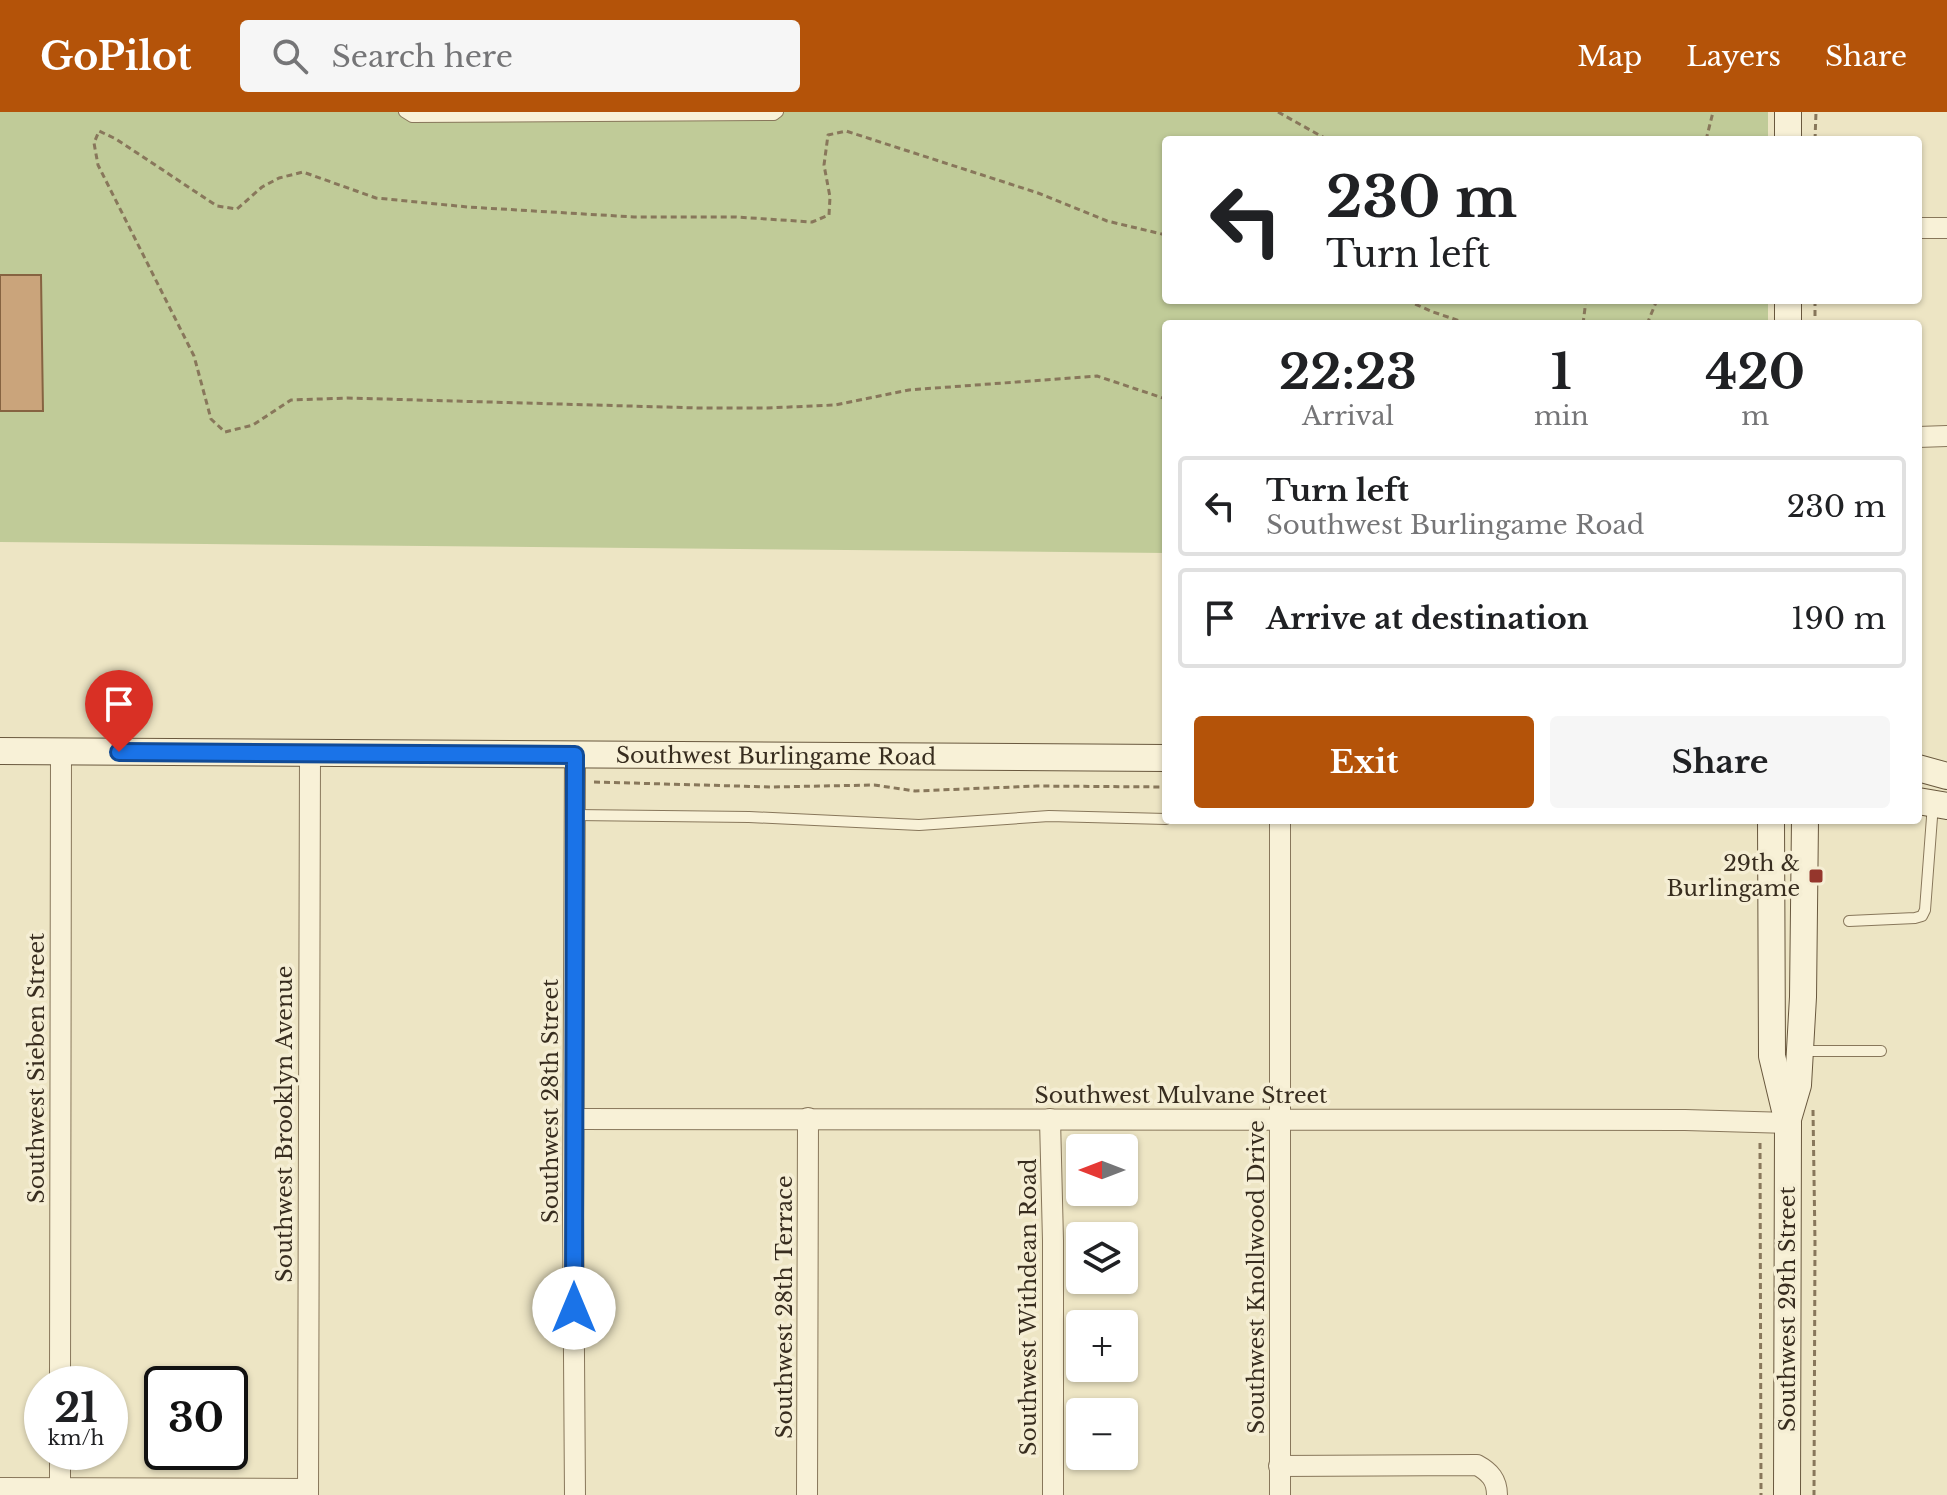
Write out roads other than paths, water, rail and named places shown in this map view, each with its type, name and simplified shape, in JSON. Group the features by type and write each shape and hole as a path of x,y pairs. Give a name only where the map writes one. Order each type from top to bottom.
{"main road":[{"path":"1788,112 1788,136"},
{"name":"Southwest Burlingame Road","path":"0,751 1162,758"},
{"path":"1922,769 1947,776"},
{"name":"Southwest 29th Street","path":"1771,824 1772,1056 1788,1123 1787,1495"},
{"name":"Southwest 29th Street","path":"1788,1123 1798,1085 1800,1051 1805,824"}],"street":[{"path":"1922,228 1947,228"},
{"path":"1922,437 1947,436"},
{"name":"Southwest Sieben Street","path":"60,1366 61,752"},
{"name":"Southwest Brooklyn Avenue","path":"308,1492 310,753"},
{"name":"Southwest 28th Street","path":"575,755 575,1495"},
{"name":"Southwest Knollwood Drive","path":"1280,824 1280,1495"},
{"name":"Southwest 28th Terrace","path":"807,1495 808,1118"},
{"name":"Southwest Mulvane Street","path":"574,1119 1685,1120 1788,1123"},
{"name":"Southwest Withdean Road","path":"1050,1119 1053,1495"},
{"path":"1279,1466 1477,1465 1491,1475 1497,1495"},
{"path":"60,1470 60,1492"},
{"path":"0,1488 60,1492 308,1492"}],"lane":[{"path":"404,112 412,117 459,117 774,115 778,112"},
{"path":"1849,921 1922,916 1933,804"},
{"path":"575,815 749,817 919,825 1049,816 1162,819"},
{"path":"1800,1051 1881,1051"}],"place":[{"name":"29th & Burlingame","path":"1816,876"}]}
